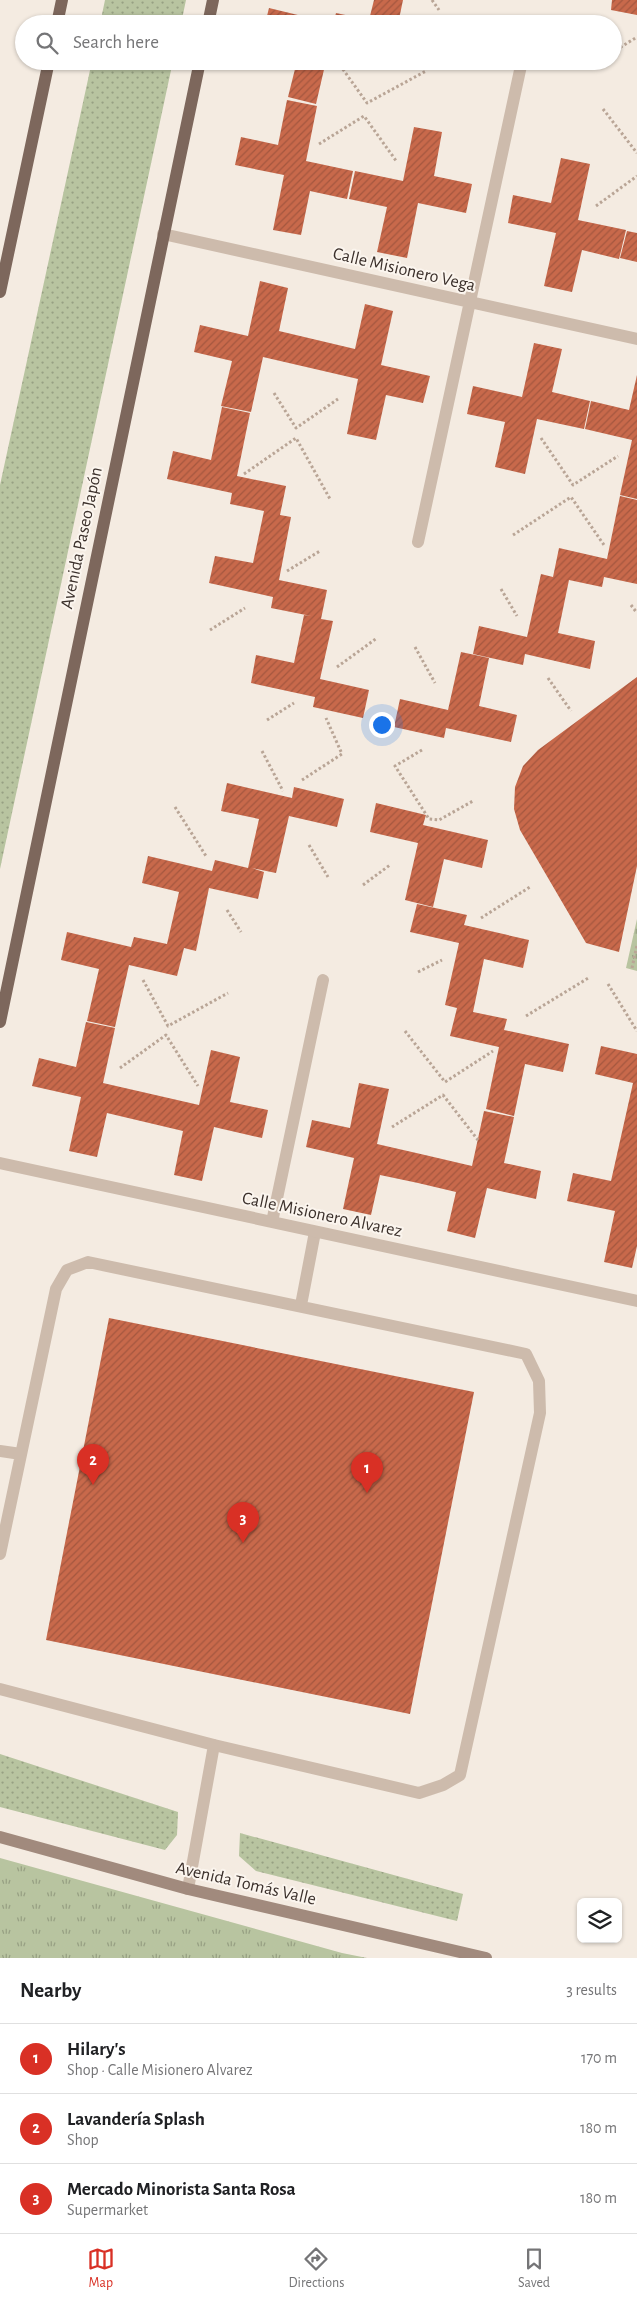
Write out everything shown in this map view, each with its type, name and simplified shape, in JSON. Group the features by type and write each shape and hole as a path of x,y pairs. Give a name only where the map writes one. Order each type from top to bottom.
{"main road":[{"path":"59,15 62,0"},
{"path":"210,15 213,0"},
{"path":"0,292 47,70"},
{"name":"Avenida Paseo Japón","path":"0,1022 198,70"},
{"name":"Avenida Tomás Valle","path":"0,1838 188,1890 486,1958"}],"street":[{"path":"418,542 520,70"},
{"name":"Calle Misionero Vega","path":"163,234 637,339"},
{"path":"272,1222 323,980"},
{"name":"Calle Misionero Alvarez","path":"0,1163 637,1301"},
{"path":"301,1305 315,1232"},
{"path":"0,1554 6,1498 21,1454 56,1288 67,1270 88,1262 301,1305 526,1354 539,1381 540,1413 460,1775 443,1786 419,1793 214,1745 0,1689"},
{"path":"0,1451 21,1454"},
{"path":"188,1890 214,1745"}],"path":[{"path":"432,0 439,10"},
{"path":"622,46 637,37"},
{"path":"343,70 366,103 426,71"},
{"path":"603,109 637,153"},
{"path":"319,144 364,116 396,162"},
{"path":"596,206 637,176"},
{"path":"274,392 296,428 338,399"},
{"path":"244,474 296,438 330,499"},
{"path":"540,438 573,485 618,456"},
{"path":"513,535 571,497 604,545"},
{"path":"287,571 320,551"},
{"path":"501,589 517,616"},
{"path":"631,605 637,614"},
{"path":"210,630 244,608"},
{"path":"337,667 377,638"},
{"path":"415,646 435,683"},
{"path":"548,678 571,711"},
{"path":"267,720 294,703"},
{"path":"302,780 342,754 326,718"},
{"path":"422,750 395,766 429,819 439,820 473,801"},
{"path":"262,751 283,791"},
{"path":"175,806 206,856"},
{"path":"309,845 328,877"},
{"path":"362,885 390,865"},
{"path":"481,918 530,887"},
{"path":"227,910 241,932"},
{"path":"632,968 637,945"},
{"path":"418,972 442,960"},
{"path":"526,1016 590,977"},
{"path":"143,980 168,1026 228,993"},
{"path":"608,984 637,1031"},
{"path":"405,1031 445,1082 493,1051"},
{"path":"120,1068 166,1035 198,1086"},
{"path":"392,1127 443,1095 478,1140"}],"green space":[{"path":"105,0 186,0 183,15 102,15"},
{"path":"90,70 171,70 0,869 0,485"},
{"path":"637,919 637,971 626,968"},
{"path":"0,1754 178,1812 177,1835 165,1850 0,1807"},
{"path":"240,1833 463,1894 457,1921 256,1871 239,1856"},
{"path":"0,1858 342,1953 367,1958 0,1958"}],"building":[{"path":"374,0 403,0 400,15 370,15"},
{"path":"612,0 637,0 637,15 611,10"},
{"path":"269,8 298,15 267,15"},
{"path":"295,70 324,70 316,104 288,97"},
{"path":"287,100 317,106 306,161 353,171 347,199 310,191 301,235 273,230 284,175 235,165 241,137 278,145"},
{"path":"414,127 442,132 434,176 472,184 466,213 418,203 407,258 377,252 387,207 349,199 355,171 403,181"},
{"path":"561,158 590,164 578,220 626,230 619,259 582,250 572,292 544,286 556,233 508,223 513,195 551,203"},
{"path":"627,231 637,233 637,262 620,258"},
{"path":"260,281 288,288 279,331 355,349 365,304 393,311 381,365 430,376 423,403 386,395 376,440 347,434 358,379 263,357 251,412 221,406 232,361 194,352 200,325 248,336"},
{"path":"534,343 562,349 552,392 590,401 584,429 537,419 525,474 495,467 505,422 467,414 473,386 522,397"},
{"path":"637,375 637,499 620,495 632,440 585,429 591,401 629,410"},
{"path":"222,407 250,413 237,476 286,486 280,515 291,517 279,580 327,590 321,619 333,621 320,679 369,690 363,718 313,707 315,697 251,683 256,655 294,663 304,615 311,616 271,608 273,597 209,583 215,556 253,563 264,511 230,504 232,493 167,479 173,451 211,460"},
{"path":"620,496 637,500 637,584 604,577 602,587 569,580 558,633 595,641 590,669 525,654 523,665 473,654 479,626 527,637 541,574 553,577 559,548 607,559"},
{"path":"461,652 489,658 479,706 517,715 511,742 446,728 444,738 394,727 400,699 448,710"},
{"path":"637,677 637,866 619,952 586,943 520,830 514,809 515,787 523,766 538,750"},
{"path":"227,783 292,798 294,787 344,799 337,827 289,816 276,873 252,868 264,872 258,899 209,888 196,951 184,948 177,976 129,965 115,1027 87,1021 99,969 61,960 67,932 131,947 134,937 167,944 179,892 142,883 148,856 212,871 215,860 248,868 259,819 221,811"},
{"path":"376,803 426,815 423,825 488,840 482,868 444,859 433,907 405,900 418,843 370,832"},
{"path":"417,904 467,915 464,925 529,940 523,968 484,959 473,1012 507,1019 504,1030 569,1044 563,1072 525,1064 514,1116 486,1109 499,1047 450,1036 457,1008 445,1005 459,943 410,932"},
{"path":"86,1022 115,1028 103,1083 199,1105 211,1050 240,1057 230,1102 268,1110 262,1138 214,1127 202,1181 174,1175 183,1131 107,1113 97,1157 69,1151 81,1097 32,1086 39,1058 76,1067"},
{"path":"601,1046 637,1054 637,1246 632,1268 604,1262 615,1211 567,1201 573,1173 611,1181 633,1083 595,1074"},
{"path":"359,1083 389,1089 377,1144 472,1166 484,1111 514,1117 504,1163 541,1171 536,1199 487,1188 475,1238 447,1231 456,1192 418,1183 380,1175 371,1215 343,1209 354,1158 306,1147 312,1120 350,1128"},
{"path":"109,1318 474,1392 410,1714 46,1640"}],"place":[{"name":"Lavandería Splash","path":"93,1485"},
{"name":"Hilary's","path":"367,1493"},
{"name":"Mercado Minorista Santa Rosa","path":"243,1543"}]}
